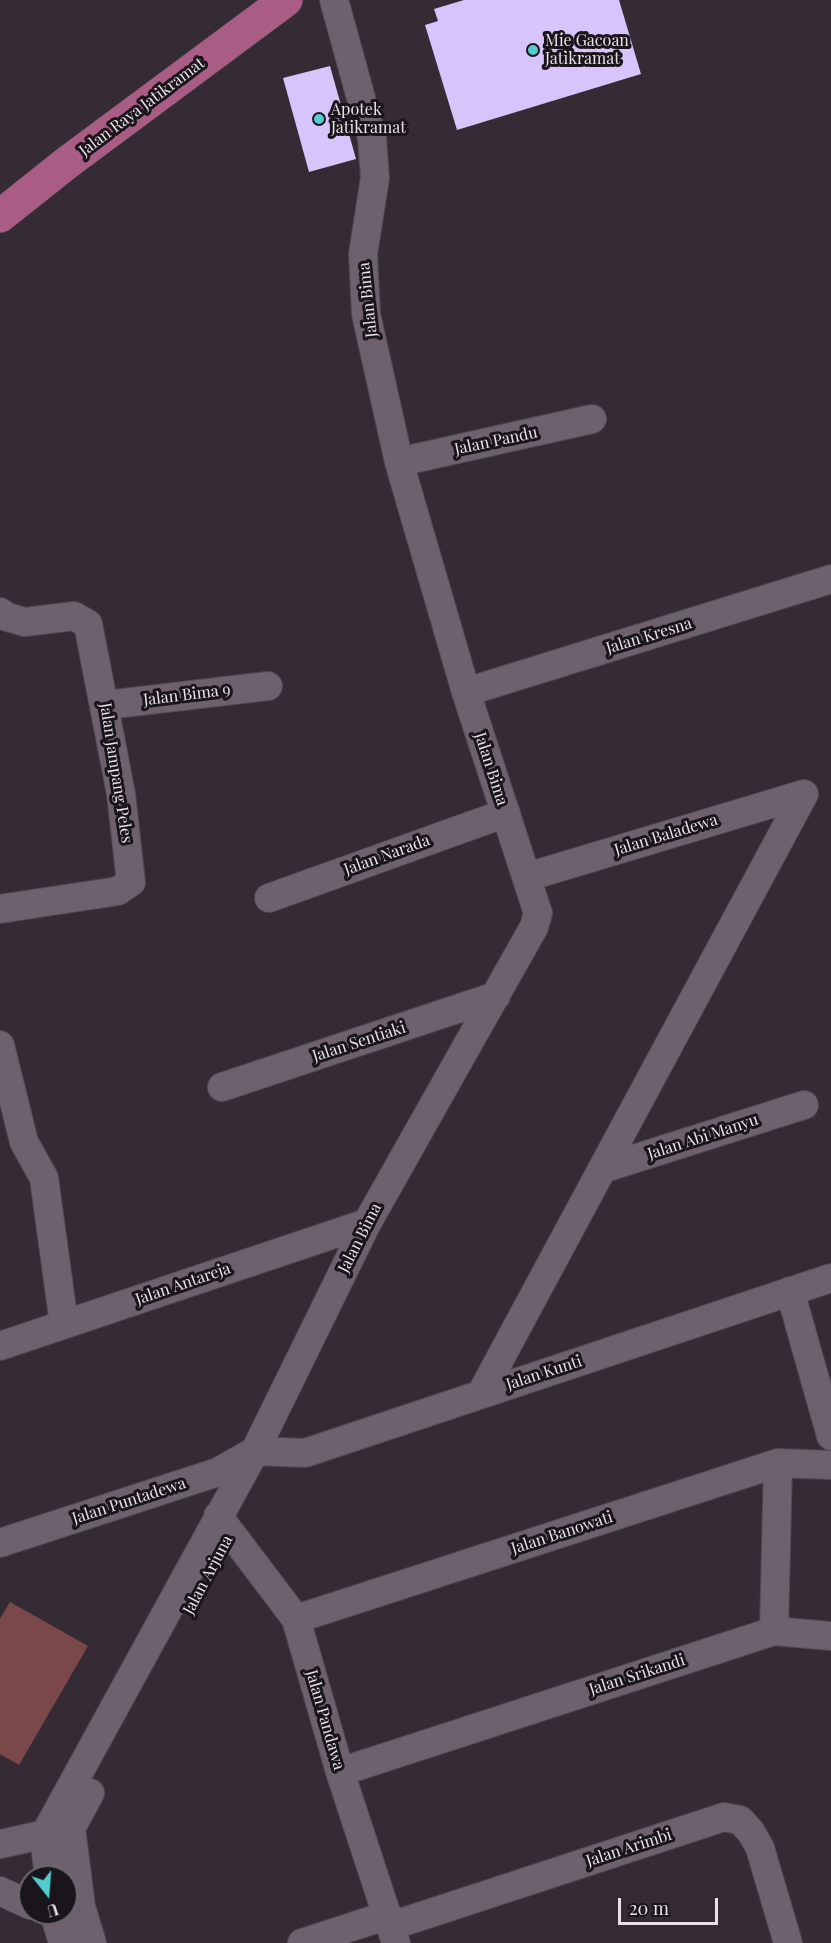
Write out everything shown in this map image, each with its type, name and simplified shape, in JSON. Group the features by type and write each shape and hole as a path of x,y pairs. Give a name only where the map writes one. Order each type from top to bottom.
{"main road":[{"name":"Jalan Raya Jatikramat","path":"0,216 68,162 285,0"}],"street":[{"name":"Jalan Bima","path":"238,1480 255,1451 367,1223 496,996 534,927 538,913 466,692 399,462 366,314 363,254 375,178 372,138 334,0"},
{"name":"Jalan Pandu","path":"399,462 592,419"},
{"name":"Jalan Kresna","path":"466,692 831,579"},
{"name":"Jalan Jampang Peles","path":"0,612 7,618 25,622 74,616 88,624 121,794 131,882 118,891 0,909"},
{"name":"Jalan Bima 9","path":"105,705 268,686"},
{"name":"Jalan Baladewa","path":"528,877 804,794 602,1169"},
{"name":"Jalan Narada","path":"269,898 506,813"},
{"name":"Jalan Sentiaki","path":"222,1087 496,996"},
{"path":"0,1045 24,1143 44,1178 64,1324"},
{"name":"Jalan Abi Manyu","path":"602,1169 804,1105"},
{"path":"481,1394 602,1169"},
{"name":"Jalan Antareja","path":"0,1346 367,1223"},
{"name":"Jalan Kunti","path":"255,1451 305,1453 831,1278"},
{"path":"790,1291 831,1436"},
{"name":"Jalan Puntadewa","path":"0,1543 218,1472 255,1451"},
{"path":"777,1463 774,1631 831,1636"},
{"name":"Jalan Banowati","path":"296,1619 777,1463 831,1465"},
{"name":"Jalan Arjuna","path":"71,1828 225,1523 238,1480"},
{"name":"Jalan Arjuna","path":"44,1836 225,1523"},
{"name":"Jalan Pandawa","path":"225,1523 296,1619 340,1772 392,1928"},
{"name":"Jalan Srikandi","path":"340,1772 774,1631"},
{"name":"Jalan Arimbi","path":"302,1943 392,1928 724,1817 740,1820 752,1832 760,1848 788,1943"},
{"path":"0,1844 44,1836 71,1828 65,1865"},
{"path":"44,1836 48,1865"},
{"path":"0,1892 18,1898"},
{"path":"60,1925 63,1943"},
{"path":"72,1925 92,1943"}],"shaded area":[{"path":"10,1602 88,1646 19,1765 0,1754 0,1619"}],"building":[{"name":"Mie Gacoan Jatikramat","path":"464,0 619,0 641,74 457,130 425,25 438,21 434,9"},
{"name":"Apotek Jatikramat","path":"330,66 356,159 309,172 283,78"}],"place":[{"name":"Mie Gacoan Jatikramat","path":"533,50"},
{"name":"Apotek Jatikramat","path":"319,119"}]}
